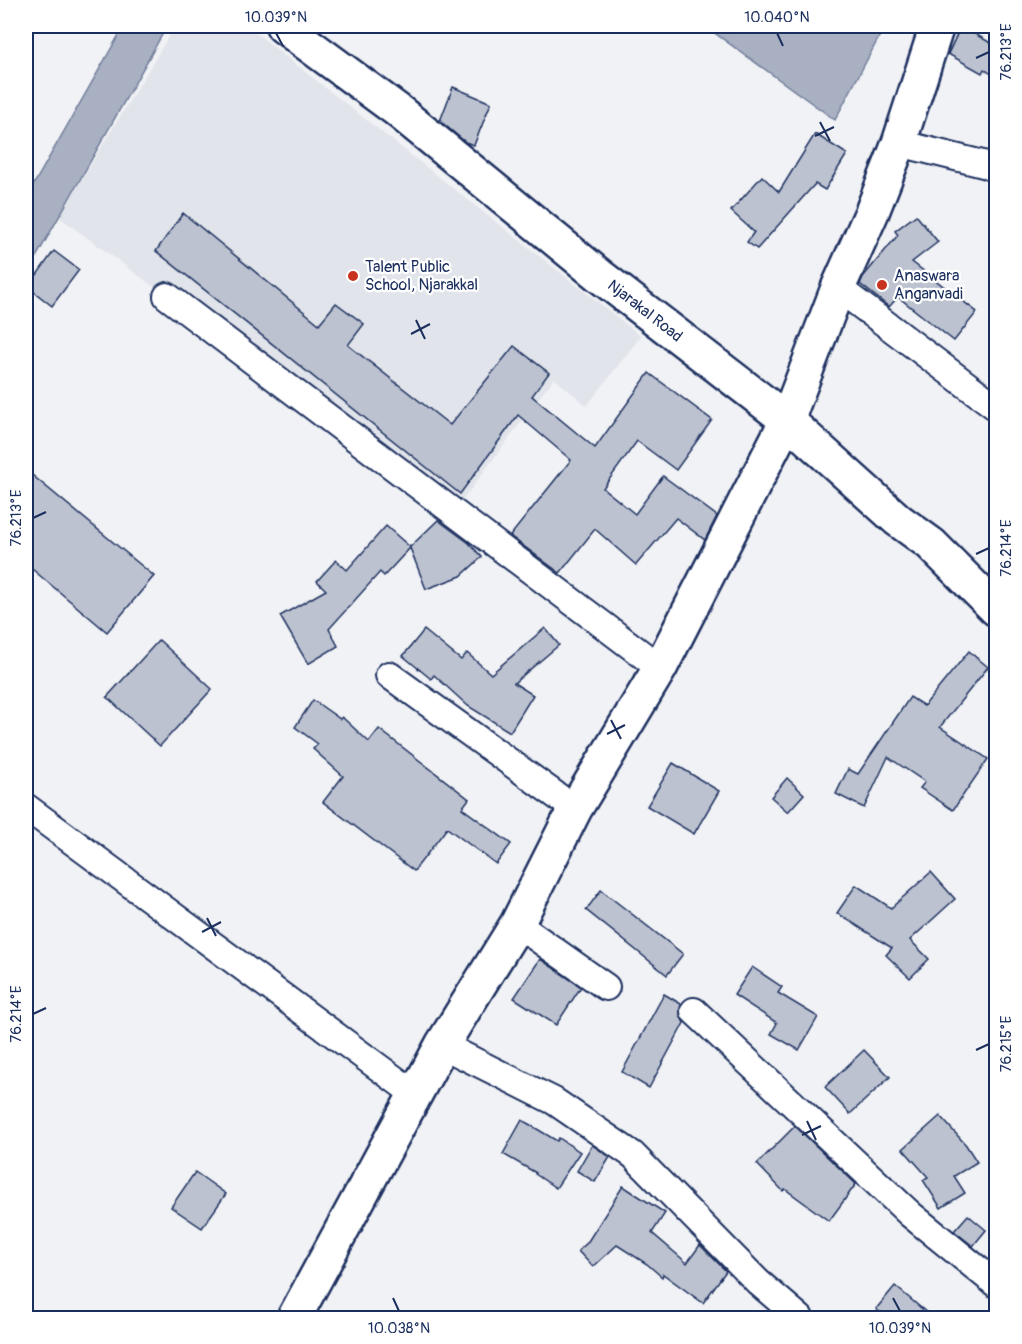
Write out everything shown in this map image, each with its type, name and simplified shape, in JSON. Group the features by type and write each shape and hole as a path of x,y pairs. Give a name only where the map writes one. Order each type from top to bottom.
{"street":[{"name":"Njarakal Road","path":"283,26 397,110 600,276 788,420 898,520 931,544 996,609"},
{"path":"294,1318 442,1045 517,924 575,809 660,668 788,420 838,288 872,212 899,143 937,26"},
{"path":"899,143 987,165 996,170"},
{"path":"838,288 996,407"},
{"path":"167,296 660,668"},
{"path":"389,675 575,809"},
{"path":"26,807 416,1095"},
{"path":"517,924 606,987"},
{"path":"694,1011 910,1214 996,1284"},
{"path":"442,1045 554,1101 633,1155 758,1282 800,1318"}],"shaded area":[{"name":"Talent Public School, Njarakkal","path":"175,26 247,26 641,336 587,406 554,378 456,509 59,217"}],"water":[{"path":"124,26 167,26 26,275 26,198"},
{"path":"705,26 885,26 835,120"}],"building":[{"path":"961,26 996,46 996,77 984,69 982,73 948,54"},
{"path":"453,87 491,103 474,145 465,142 440,121"},
{"path":"815,134 847,154 825,190 815,184 757,249 747,242 754,232 731,211 762,176 779,192"},
{"path":"183,213 319,324 336,303 364,324 348,345 450,425 514,346 549,373 532,396 595,448 649,373 712,420 676,470 637,441 603,488 635,514 663,476 717,516 705,540 676,518 636,565 595,529 560,573 510,536 571,460 518,415 460,494 156,251"},
{"path":"916,215 938,242 912,262 977,312 954,341 898,297 889,307 860,284 863,277 898,235 895,231"},
{"path":"54,251 79,270 52,306 28,287"},
{"path":"26,470 154,576 107,632 26,564"},
{"path":"438,520 469,543 482,557 461,576 426,589 410,548 384,576 380,572 329,629 338,646 308,664 280,616 326,590 317,581 336,560 347,570 386,526 410,547"},
{"path":"545,628 559,645 514,683 533,695 510,732 468,706 434,675 431,679 403,656 424,630 461,660 467,653 491,674"},
{"path":"159,640 212,689 160,746 107,697"},
{"path":"969,651 988,667 940,727 988,759 953,810 920,788 925,782 888,757 864,808 836,794 848,769 858,774 910,697 924,706"},
{"path":"313,700 340,719 342,717 369,742 379,729 469,799 462,808 511,844 496,864 447,828 414,871 323,802 343,776 313,749 318,744 295,727"},
{"path":"673,763 719,791 694,834 647,806"},
{"path":"787,778 804,794 788,812 771,797"},
{"path":"931,872 955,899 910,940 929,959 910,978 886,955 892,948 837,913 856,885 891,908"},
{"path":"601,890 683,954 667,975 586,910"},
{"path":"540,959 581,987 556,1025 514,998"},
{"path":"752,967 782,987 778,993 818,1017 799,1050 771,1034 777,1023 734,995"},
{"path":"664,994 681,1004 680,1015 684,1023 649,1088 622,1072"},
{"path":"864,1050 890,1077 850,1114 825,1087"},
{"path":"940,1116 966,1145 977,1162 954,1176 965,1193 941,1208 923,1180 928,1177 903,1149"},
{"path":"522,1120 557,1141 559,1138 580,1152 556,1188 536,1173 503,1154"},
{"path":"795,1126 856,1184 829,1221 785,1189 783,1191 757,1164"},
{"path":"592,1145 610,1157 595,1182 577,1171"},
{"path":"195,1172 226,1194 202,1228 171,1207"},
{"path":"623,1186 665,1213 652,1233 687,1263 700,1245 726,1271 703,1303 617,1245 593,1267 578,1251 587,1243"},
{"path":"968,1215 986,1230 973,1246 954,1231"},
{"path":"895,1286 933,1318 887,1318 876,1309"}],"place":[{"name":"Talent Public School, Njarakkal","path":"353,276"},
{"name":"Anaswara Anganvadi","path":"882,285"}]}
